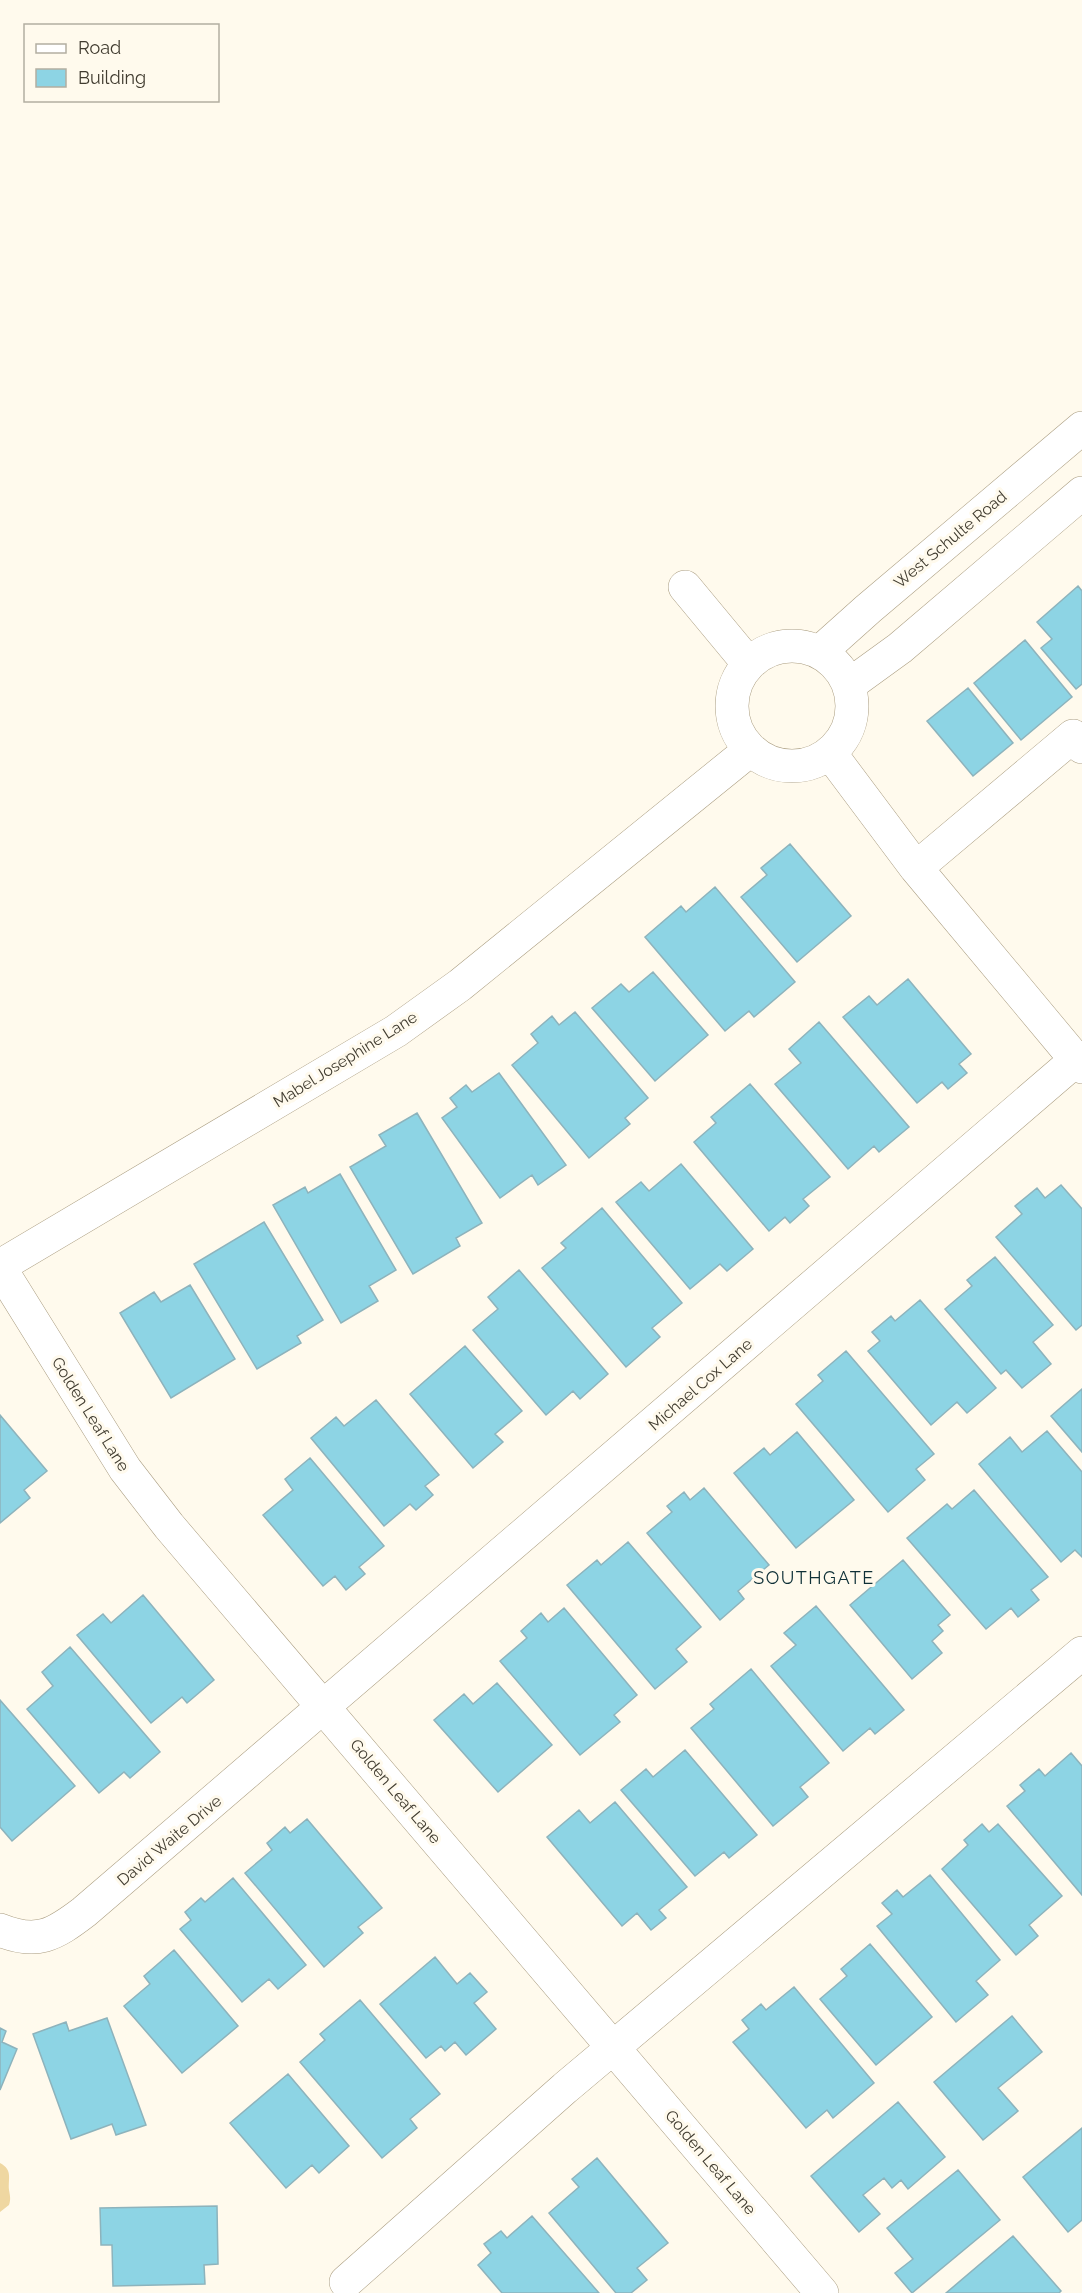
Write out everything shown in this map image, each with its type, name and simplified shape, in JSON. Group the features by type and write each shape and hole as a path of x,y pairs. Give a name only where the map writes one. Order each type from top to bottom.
{"street":[{"name":"West Schulte Road","path":"820,652 1082,428"},
{"path":"849,685 900,648 1082,493"},
{"path":"685,587 748,663"},
{"path":"783,646 802,646 820,652 832,661 849,685 852,703 850,722 843,739 830,753 815,762 789,766 765,760 750,750 738,734 732,716 731,697 738,678 748,663 764,651 783,646"},
{"path":"916,868 1079,737"},
{"name":"Mabel Josephine Lane","path":"0,1267 396,1031 460,985 750,750"},
{"path":"830,753 916,868 1079,1064"},
{"name":"Michael Cox Lane","path":"325,1707 1079,1064"},
{"name":"Golden Leaf Lane","path":"0,1267 125,1469 169,1526 822,2293"},
{"path":"346,2282 556,2096 1082,1653"},
{"name":"David Waite Drive","path":"0,1930 15,1936 36,1938 58,1932 325,1707"}],"shaded area":[{"path":"0,2163 8,2171 10,2199 9,2205 0,2212"}],"building":[{"path":"1078,586 1082,591 1082,684 1076,689 1041,648 1052,639 1037,622"},
{"path":"1025,640 1072,697 1021,740 974,683"},
{"path":"968,688 1013,743 973,776 927,721"},
{"path":"790,844 851,916 797,962 741,897 767,875 761,868"},
{"path":"715,887 795,982 754,1017 749,1011 725,1031 645,937 681,906 686,912"},
{"path":"653,972 708,1035 655,1081 592,1008 621,984 629,992"},
{"path":"908,979 971,1054 959,1064 967,1073 948,1089 942,1082 917,1103 843,1017 869,996 877,1005"},
{"path":"575,1012 648,1098 625,1118 630,1124 589,1158 512,1065 538,1043 531,1034 552,1016 559,1025"},
{"path":"819,1022 909,1127 879,1152 874,1146 848,1169 775,1084 801,1063 789,1049"},
{"path":"499,1073 566,1165 538,1185 532,1175 500,1198 442,1118 457,1107 450,1098 466,1085 472,1092"},
{"path":"750,1084 830,1177 803,1199 809,1206 790,1223 785,1217 769,1231 694,1142 716,1123 711,1117"},
{"path":"417,1113 482,1223 456,1238 460,1246 413,1274 350,1167 386,1146 379,1135"},
{"path":"681,1164 753,1249 727,1271 720,1264 690,1289 616,1202 641,1182 649,1191"},
{"path":"340,1174 396,1270 369,1286 378,1301 341,1323 273,1205 305,1187 308,1193"},
{"path":"1061,1185 1082,1209 1082,1325 1076,1330 996,1237 1022,1214 1015,1206 1037,1188 1045,1198"},
{"path":"602,1208 682,1303 652,1328 660,1337 626,1367 542,1268 566,1248 561,1243"},
{"path":"264,1222 323,1320 297,1336 301,1343 257,1369 194,1264"},
{"path":"995,1257 1053,1325 1033,1342 1051,1364 1022,1388 1006,1370 1001,1374 945,1309 972,1286 967,1280"},
{"path":"519,1270 608,1374 580,1399 573,1391 546,1415 473,1330 498,1309 488,1297"},
{"path":"190,1285 235,1359 171,1398 120,1313 154,1292 161,1302"},
{"path":"920,1300 996,1388 967,1413 957,1402 931,1425 868,1351 880,1341 872,1332 891,1316 895,1321"},
{"path":"465,1346 522,1411 495,1434 503,1442 473,1468 410,1394"},
{"path":"846,1351 934,1454 916,1469 925,1480 888,1512 796,1404 823,1381 818,1375"},
{"path":"1082,1389 1082,1452 1051,1416"},
{"path":"376,1400 439,1475 425,1486 433,1495 416,1510 410,1504 384,1526 311,1438 336,1417 344,1426"},
{"path":"0,1415 47,1471 24,1490 30,1498 0,1523"},
{"path":"1047,1431 1082,1472 1082,1557 1075,1550 1061,1562 979,1464 1010,1437 1022,1452"},
{"path":"797,1432 854,1500 796,1548 734,1473 764,1448 770,1455"},
{"path":"310,1458 384,1546 359,1567 365,1574 346,1590 335,1576 323,1586 263,1515 293,1490 285,1479"},
{"path":"704,1488 769,1565 738,1591 744,1599 720,1620 647,1533 672,1512 667,1506 684,1492 690,1500"},
{"path":"974,1490 1048,1577 1031,1590 1039,1600 1018,1617 1011,1608 986,1629 907,1538 947,1504 952,1509"},
{"path":"628,1542 701,1627 676,1649 687,1662 655,1689 567,1585 597,1560 601,1565"},
{"path":"903,1560 950,1615 938,1625 943,1631 932,1641 942,1653 912,1679 850,1605"},
{"path":"143,1595 214,1680 187,1703 182,1697 151,1723 77,1635 103,1614 111,1623"},
{"path":"816,1606 904,1710 875,1734 870,1728 843,1751 771,1666 796,1645 784,1633"},
{"path":"564,1608 637,1695 614,1715 620,1722 580,1755 500,1661 527,1638 521,1631 541,1613 548,1622"},
{"path":"70,1647 160,1752 130,1778 124,1772 99,1793 27,1709 53,1686 42,1672"},
{"path":"751,1669 829,1763 800,1787 808,1797 773,1826 691,1728 714,1709 710,1704"},
{"path":"497,1683 552,1745 498,1792 434,1720 464,1694 473,1704"},
{"path":"0,1700 75,1786 12,1841 0,1827"},
{"path":"685,1750 757,1835 729,1858 724,1852 695,1876 621,1790 646,1769 653,1777"},
{"path":"1071,1753 1082,1766 1082,1895 1007,1806 1025,1791 1020,1785 1039,1769 1045,1776"},
{"path":"615,1802 687,1887 659,1910 666,1918 651,1930 637,1913 622,1926 547,1837 579,1810 590,1823"},
{"path":"307,1819 382,1908 358,1927 363,1933 324,1967 245,1873 272,1850 267,1843 285,1827 290,1833"},
{"path":"982,1824 989,1832 998,1824 1062,1896 1029,1925 1038,1936 1016,1955 942,1869 968,1845 964,1840"},
{"path":"930,1875 1000,1960 976,1981 988,1995 956,2022 877,1926 892,1914 882,1903 897,1890 903,1897"},
{"path":"233,1878 306,1965 278,1989 269,1979 242,2002 180,1929 191,1920 185,1912 201,1898 205,1902"},
{"path":"870,1944 932,2017 876,2065 820,1999 847,1976 841,1969"},
{"path":"174,1950 238,2026 182,2073 124,2006 150,1984 144,1976"},
{"path":"435,1957 457,1984 470,1973 487,1992 474,2003 496,2029 466,2055 455,2042 445,2051 441,2046 426,2058 380,2004"},
{"path":"794,1987 874,2083 833,2118 827,2110 806,2128 733,2042 749,2029 742,2020 761,2004 766,2010"},
{"path":"360,2000 440,2094 410,2119 417,2128 382,2158 300,2062 325,2040 320,2034"},
{"path":"1012,2016 1042,2052 998,2088 1018,2111 983,2140 934,2082"},
{"path":"107,2018 146,2125 116,2135 112,2124 71,2139 33,2034 66,2022 69,2031"},
{"path":"0,2028 6,2031 2,2042 17,2049 0,2090"},
{"path":"288,2074 349,2146 319,2173 312,2165 286,2188 230,2123"},
{"path":"898,2102 945,2157 908,2189 901,2180 892,2188 884,2178 863,2195 880,2214 859,2232 811,2176"},
{"path":"1082,2128 1082,2220 1068,2232 1023,2177"},
{"path":"597,2158 668,2243 637,2268 647,2280 631,2293 616,2293 549,2213 579,2187 572,2179"},
{"path":"958,2170 1000,2220 912,2293 895,2273 913,2259 887,2228"},
{"path":"217,2206 218,2264 204,2265 205,2284 113,2286 112,2245 101,2245 100,2208"},
{"path":"532,2216 599,2293 502,2293 478,2265 491,2253 484,2244 501,2231 507,2238"},
{"path":"1013,2236 1061,2291 1059,2293 946,2293"}],"district":[{"name":"SOUTHGATE","path":"814,1578"}]}
